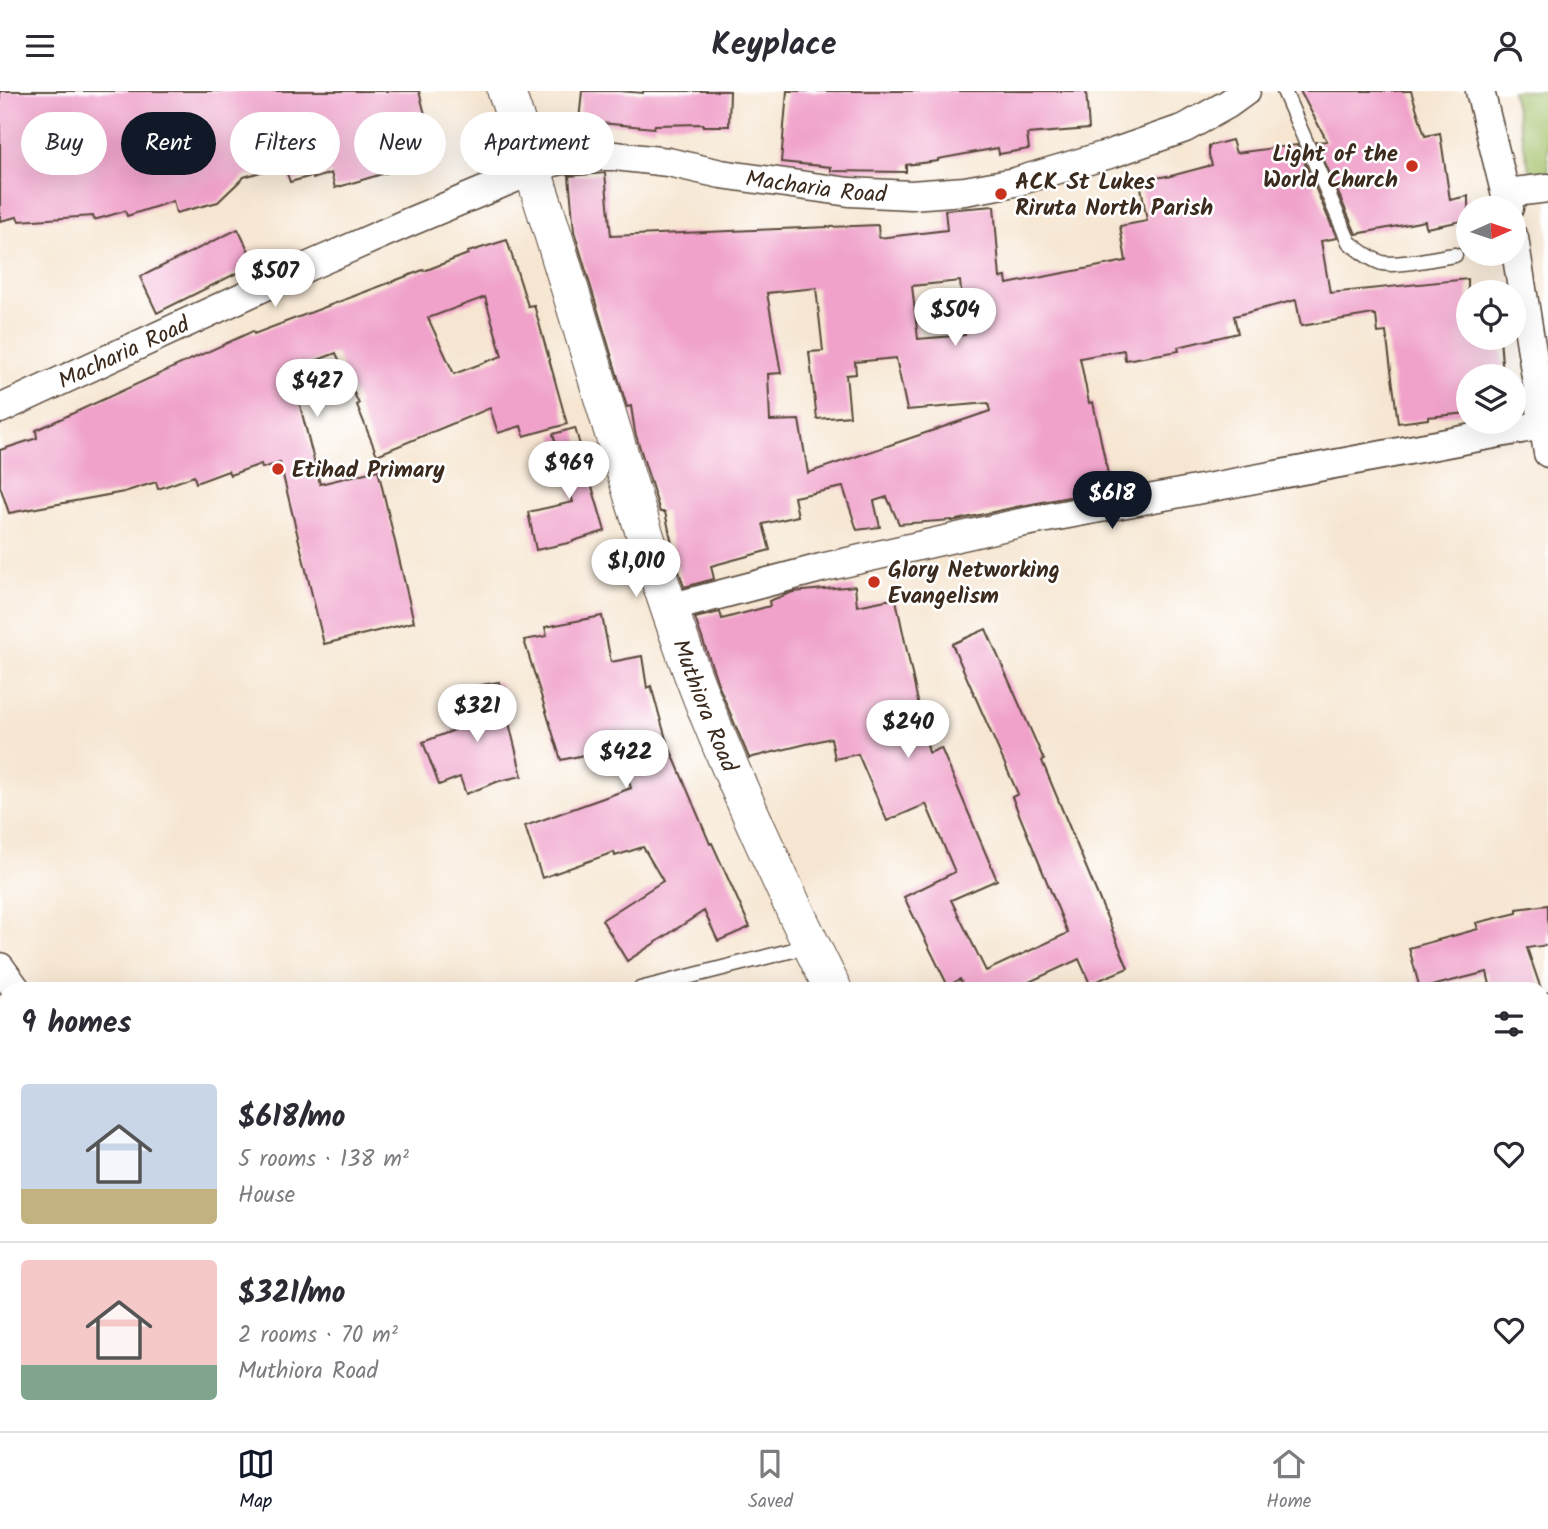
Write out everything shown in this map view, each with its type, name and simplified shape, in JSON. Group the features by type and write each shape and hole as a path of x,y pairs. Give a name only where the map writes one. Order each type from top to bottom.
{"street":[{"name":"Muthiora Road","path":"506,91 513,112"},
{"name":"Macharia Road","path":"614,156 668,162 721,174 849,192 911,195 965,191 1015,182 1185,128 1246,91"},
{"path":"1480,91 1506,196"},
{"name":"Macharia Road","path":"0,409 309,266 524,175"},
{"name":"Muthiora Road","path":"535,175 669,608 714,729 829,982"},
{"path":"1523,196 1548,188"},
{"path":"1519,266 1546,425 1548,453"},
{"path":"669,608 821,568 1020,523 1546,425"},
{"path":"0,967 11,982"}],"lane":[{"path":"1284,91 1349,242 1384,264 1455,255"},
{"path":"668,982 811,946"}],"green space":[{"path":"1512,91 1548,91 1548,174 1531,177"}],"building":[{"path":"0,91 419,91 424,112 354,112 354,175 379,175 335,188 332,175 340,175 340,112 230,112 230,175 251,175 244,177 218,202 176,213 173,201 127,216 125,211 94,220 93,216 19,221 17,217 0,221"},
{"path":"582,91 730,91 729,126 655,125 654,128 614,124 614,112 580,112"},
{"path":"787,91 1086,91 1089,129 1027,134 1029,149 999,154 998,148 938,159 906,165 906,172 831,171 831,167 781,162"},
{"path":"1300,91 1411,91 1425,136 1440,133 1450,200 1456,199 1456,222 1426,228 1425,221 1356,234 1316,142 1327,141"},
{"path":"1232,140 1236,153 1297,145 1337,238 1321,241 1330,293 1456,280 1456,350 1501,350 1502,364 1456,364 1456,414 1398,423 1386,332 1378,333 1376,316 1373,314 1301,326 1296,300 1234,316 1238,333 1178,347 1179,351 1125,360 1124,350 1080,358 1089,403 1093,402 1111,489 952,521 899,524 887,497 874,501 880,527 857,530 843,487 794,497 798,516 763,524 770,550 711,566 714,579 684,587 665,512 660,512 635,432 631,406 627,407 574,231 569,176 605,175 611,236 878,225 879,238 947,230 945,210 994,206 1000,278 1006,277 1007,284 1126,261 1120,226 1147,221 1140,181 1212,165 1209,146","holes":["960,281 965,335 918,339 912,286","816,288 823,351 809,352 817,419 850,416 846,375 856,374 855,362 896,358 907,410 988,403 990,411 808,473 799,420 770,421 768,374 781,373 767,293"]},
{"path":"288,175 325,175 313,179 312,176 290,182"},
{"path":"238,229 255,264 157,313 140,277"},
{"path":"507,240 528,306 534,305 567,424 524,436 521,426 498,433 490,408 377,455 357,405 359,404 336,353 291,370 320,484 378,470 414,622 324,644 280,463 262,468 261,464 230,475 228,471 196,483 194,476 158,489 156,482 124,492 9,513 0,486 0,450 37,438 36,430 253,331 254,334 468,252","holes":["485,297 502,356 454,374 428,318"]},
{"path":"575,428 605,531 573,542 536,550 528,512 573,502 553,434"},
{"path":"855,586 857,606 896,600 929,753 941,748 997,880 951,900 986,971 1068,933 1012,797 1018,794 952,644 986,629 1044,760 1042,761 1128,968 1089,982 1079,959 1029,982 962,982 960,979 946,982 904,897 955,872 926,804 887,821 858,754 835,759 831,738 749,758 720,689 695,618 720,612 722,619 770,606 769,601 793,592"},
{"path":"602,616 611,662 642,656 647,688 651,686 666,739 710,844 712,843 750,927 718,941 704,911 627,961 602,920 663,881 643,847 615,856 614,852 542,878 525,826 631,788 620,747 561,760 524,640 547,636 545,627"},
{"path":"499,682 522,776 499,781 466,794 460,777 439,785 423,742 470,724 464,688"},
{"path":"1548,905 1548,945 1527,948 1539,982 1489,982 1487,972 1448,982 1418,982 1409,948 1478,929 1476,923 1517,913 1517,909"}],"place":[{"name":"Light of the World Church","path":"1412,166"},
{"name":"ACK St Lukes Riruta North Parish","path":"1001,194"},
{"name":"Etihad Primary","path":"278,469"},
{"name":"Glory Networking Evangelism","path":"874,582"}]}
